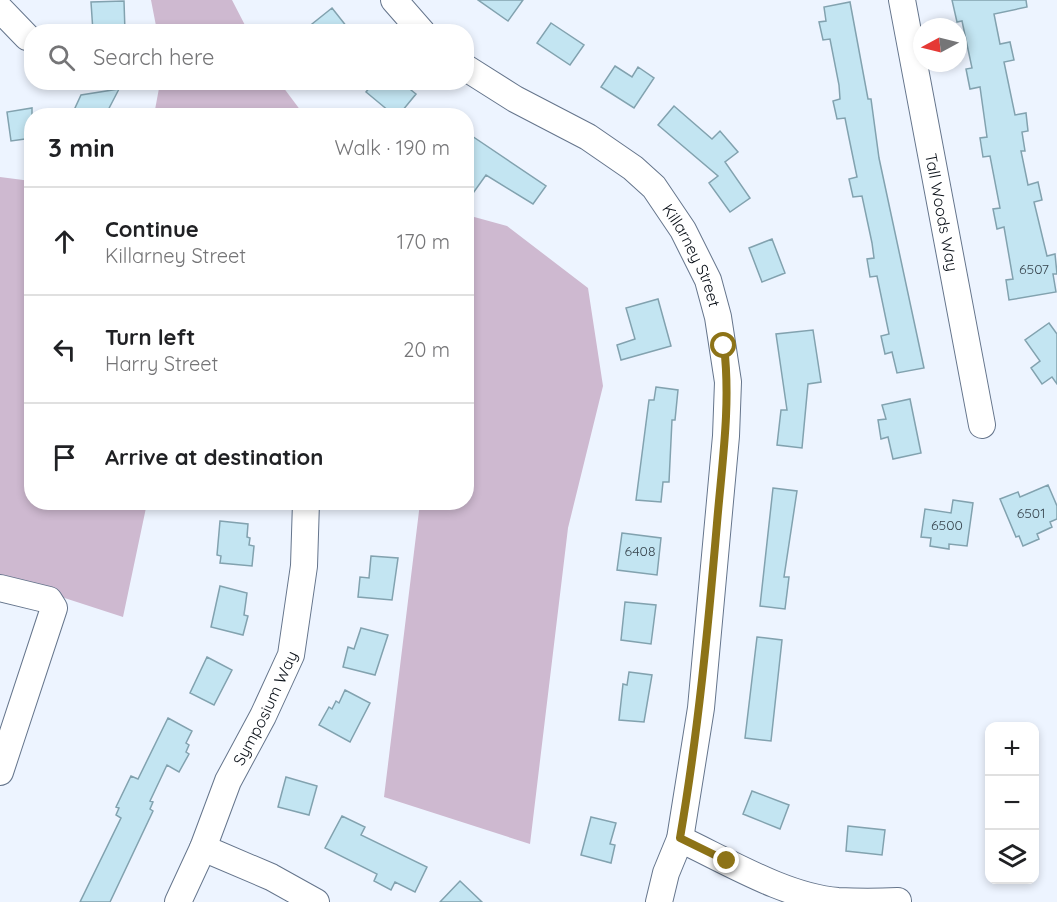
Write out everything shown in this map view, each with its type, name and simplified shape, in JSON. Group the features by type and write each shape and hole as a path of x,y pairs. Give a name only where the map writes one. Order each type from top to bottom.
{"street":[{"path":"394,0 415,24"},
{"name":"Tall Woods Way","path":"902,0 982,425"},
{"path":"0,9 24,34"},
{"name":"Killarney Street","path":"474,73 515,99 588,137 633,168 654,187 683,230 708,280 724,346 729,382 726,436 701,708 680,838 666,873 659,902"},
{"name":"Symposium Way","path":"178,902 203,848 228,781 263,716 291,655 304,566 306,510"},
{"path":"0,588 49,600 54,608 0,771"},
{"path":"680,838 763,878 817,898 837,901 898,901"},
{"path":"203,848 271,877 316,902"}],"shaded area":[{"path":"151,0 232,0 244,24 156,24"},
{"path":"159,90 285,90 299,108 155,108"},
{"path":"0,177 24,180 24,510 146,510 123,617 0,577"},
{"path":"474,217 507,226 588,288 603,386 568,528 530,844 384,797 419,510 474,510"}],"building":[{"path":"478,0 523,0 508,21"},
{"path":"952,0 1026,0 1027,7 994,14 1000,44 1010,42 1014,60 1004,62 1015,115 1026,113 1028,131 1022,132 1025,151 1021,151 1028,185 1038,182 1042,200 1034,202 1047,256 1055,254 1057,274 1053,274 1056,292 1009,300 1006,280 1013,279 1004,227 997,229 993,209 1000,208 990,156 983,157 980,138 987,137 980,87 970,89 967,72 967,69 972,68 967,44 967,18 956,18"},
{"path":"124,1 125,24 92,24 91,2"},
{"path":"850,2 868,99 871,99 879,158 924,368 897,373 892,352 885,354 881,336 889,334 877,276 870,277 867,259 874,258 872,243 862,196 853,197 849,179 857,177 845,118 837,119 833,101 840,99 830,39 823,40 819,22 826,21 824,7"},
{"path":"332,8 345,24 312,24"},
{"path":"551,23 584,45 570,65 537,43"},
{"path":"615,66 632,77 638,67 654,78 634,108 601,87"},
{"path":"118,90 109,108 75,108 81,95"},
{"path":"368,90 411,90 416,94 405,108 385,108 366,92"},
{"path":"674,106 712,139 720,131 738,152 725,162 750,198 730,212 709,183 718,176 658,125"},
{"path":"24,109 24,139 11,141 7,112"},
{"path":"474,137 546,186 533,204 486,175 474,192"},
{"path":"772,239 785,273 762,282 749,248"},
{"path":"658,299 671,346 621,360 617,345 635,339 626,308"},
{"path":"1049,323 1057,334 1057,384 1052,377 1042,384 1031,368 1040,361 1025,340"},
{"path":"813,330 821,382 808,384 802,448 777,445 781,410 787,410 776,334"},
{"path":"656,387 678,390 675,420 672,420 669,482 663,482 661,502 636,500 649,400 654,400"},
{"path":"910,399 921,453 893,459 888,437 881,439 878,420 886,419 882,405"},
{"path":"1048,485 1057,506 1057,519 1050,522 1052,527 1037,534 1039,539 1023,546 1019,536 1016,537 1000,499 1018,492 1020,497"},
{"path":"773,488 797,491 784,577 789,577 785,609 760,606"},
{"path":"953,500 973,503 967,546 949,544 949,549 930,546 931,538 921,537 925,509 951,513"},
{"path":"220,521 248,524 249,545 254,546 252,566 220,563 221,556 217,555"},
{"path":"622,533 661,538 657,575 617,570"},
{"path":"371,556 398,558 392,600 358,597 360,577 369,578"},
{"path":"220,586 247,593 244,615 248,616 243,635 211,627"},
{"path":"625,602 656,605 651,644 621,640"},
{"path":"361,628 388,635 375,675 343,667 348,647 354,649"},
{"path":"757,637 782,640 771,741 745,738"},
{"path":"207,657 232,670 214,705 190,693"},
{"path":"629,672 652,675 644,722 619,720 623,684 627,685"},
{"path":"345,690 370,703 350,742 319,725 329,707 332,709 336,701 339,703"},
{"path":"168,718 192,731 186,743 189,745 186,752 189,754 179,772 167,765 150,801 153,802 150,809 153,811 110,902 80,902 121,818 116,815 119,808 116,807 131,776 138,779"},
{"path":"286,777 317,786 309,815 278,807"},
{"path":"752,791 789,805 780,829 743,814"},
{"path":"342,816 365,827 361,835 427,867 415,892 395,882 391,890 374,881 377,874 325,848"},
{"path":"591,817 616,823 610,844 615,845 611,863 581,855"},
{"path":"848,826 885,830 882,855 846,851"},
{"path":"460,881 482,902 440,902"}],"route":[{"path":"724,346 729,382 726,436 701,708 680,838 727,861"}]}
